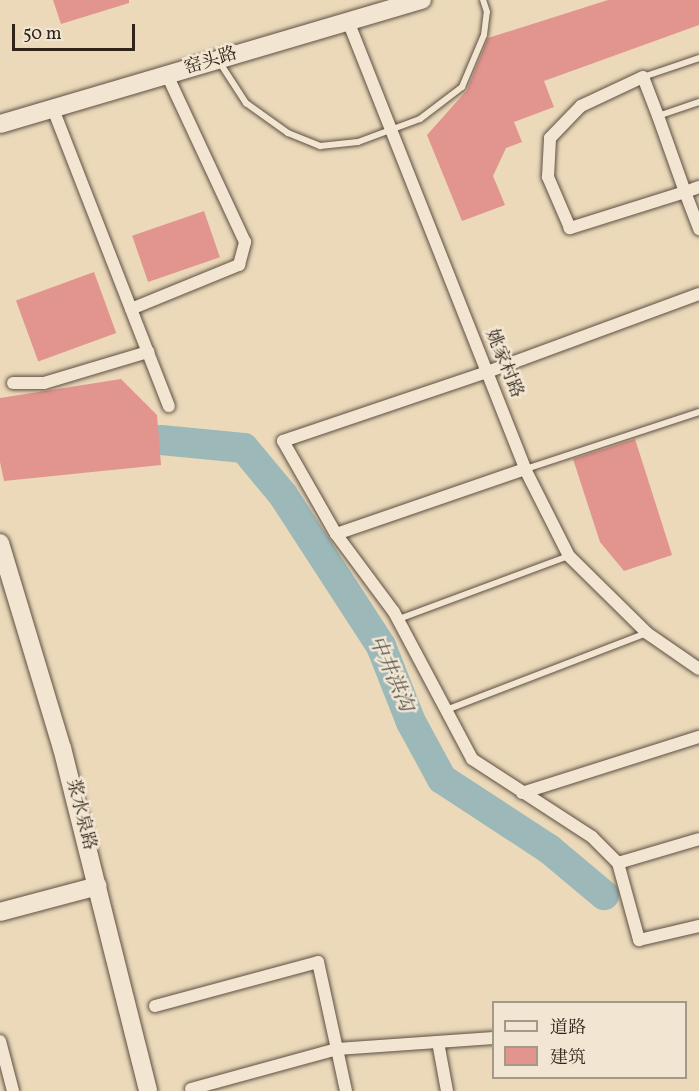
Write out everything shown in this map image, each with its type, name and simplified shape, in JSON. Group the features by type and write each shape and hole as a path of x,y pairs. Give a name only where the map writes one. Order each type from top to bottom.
{"main road":[{"name":"窑头路","path":"0,124 422,0"},
{"name":"浆水泉路","path":"0,543 3,562 63,748 148,1091"},
{"path":"0,912 98,886"}],"street":[{"name":"姚家村路","path":"348,21 525,469 569,556 647,633 699,669"},
{"path":"131,309 239,265 245,242 167,75"},
{"path":"699,187 685,192 570,228 549,177 550,138 581,106 643,77 657,116 685,192 699,229"},
{"path":"53,109 169,406"},
{"path":"699,294 487,372 283,441 336,534 399,619 472,759 592,837 618,862 639,940 699,926"},
{"path":"13,383 44,383 148,352"},
{"path":"336,534 525,469"},
{"path":"522,793 699,737"},
{"path":"618,862 699,839"},
{"path":"155,1006 318,962 346,1091"},
{"path":"191,1089 337,1049 492,1038"},
{"path":"0,1041 4,1076 13,1091"},
{"path":"438,1042 447,1091"}],"lane":[{"path":"218,60 246,103 288,133 320,146 358,142 439,108 462,87 484,35 487,12 483,0"},
{"path":"643,77 699,58"},
{"path":"657,116 699,102"},
{"path":"525,469 699,412"},
{"path":"399,619 569,556"},
{"path":"446,710 647,633"}],"building":[{"path":"53,0 129,0 129,3 61,24"},
{"path":"608,0 699,0 699,25 544,81 554,107 514,122 522,142 506,148 493,176 505,205 462,221 427,135 467,90 488,38"},
{"path":"204,211 220,257 148,282 132,236"},
{"path":"94,272 116,333 38,361 16,300"},
{"path":"121,379 157,415 161,465 4,481 0,462 0,398"},
{"path":"635,439 672,555 624,571 600,542 573,459"}],"waterway":[{"name":"中井洪沟","path":"161,440 244,448 283,495 381,646 411,722 442,779 549,849 604,895"}]}
